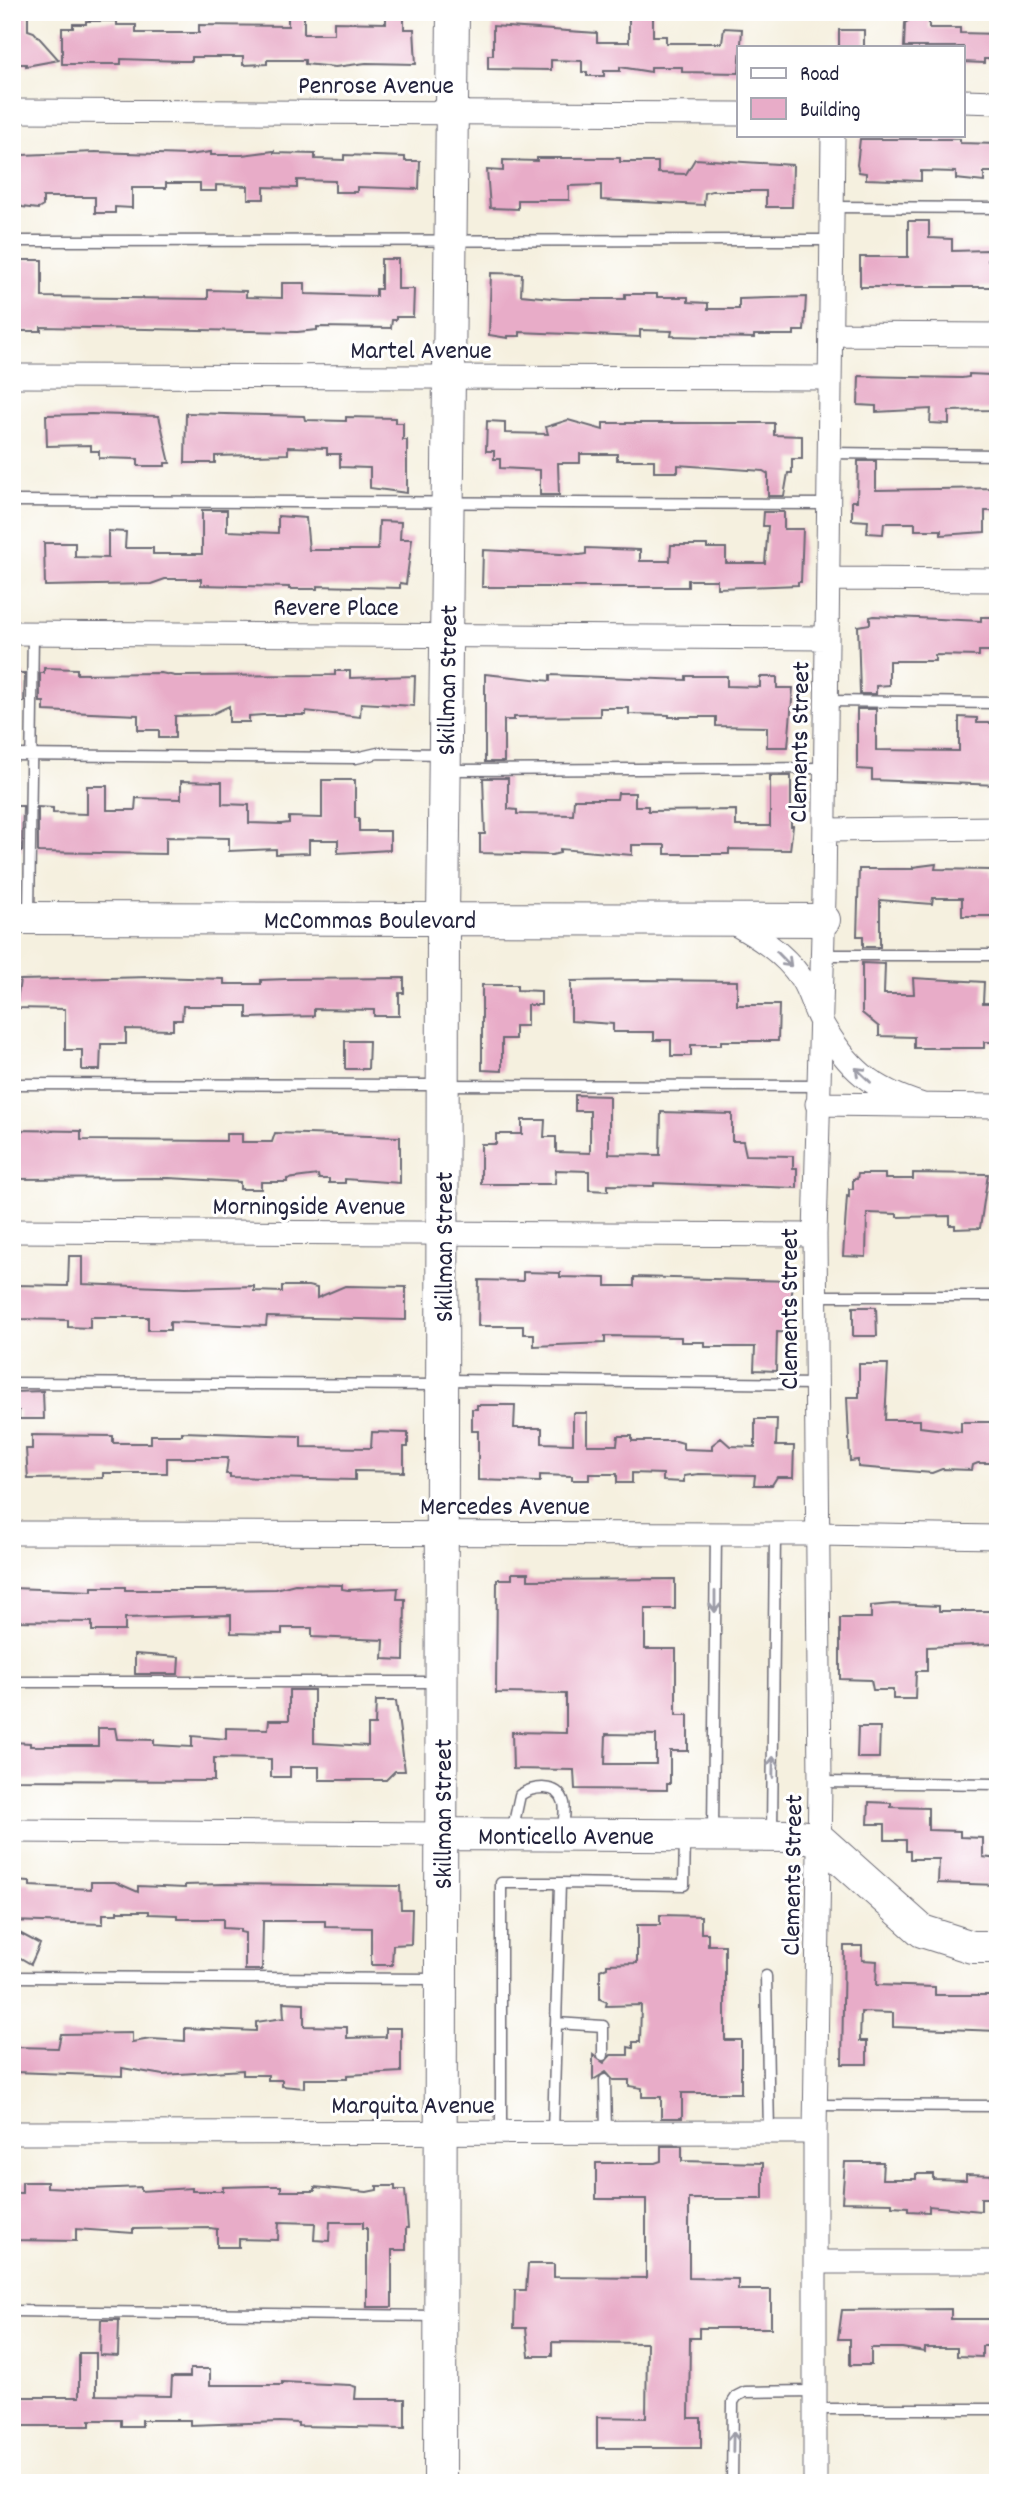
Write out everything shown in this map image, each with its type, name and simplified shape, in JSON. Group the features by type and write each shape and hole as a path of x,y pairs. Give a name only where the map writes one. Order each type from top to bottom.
{"main road":[{"name":"Skillman Street","path":"440,2483 442,1086 453,12"},
{"name":"McCommas Boulevard","path":"20,918 824,920"},
{"name":"Monticello Avenue","path":"442,1834 699,1835 819,1839"},
{"path":"819,1839 922,1931 972,1947 998,1947"}],"street":[{"path":"964,102 998,102"},
{"name":"Penrose Avenue","path":"12,111 737,114"},
{"name":"Clements Street","path":"814,2483 815,2105 820,1782 815,1235 824,920 833,136"},
{"path":"831,334 998,335"},
{"name":"Martel Avenue","path":"12,376 830,378"},
{"path":"828,579 998,580"},
{"name":"Revere Place","path":"23,633 827,638"},
{"path":"825,830 998,828"},
{"name":"McCommas Boulevard","path":"728,920 763,940 785,958 801,978 821,1022 866,1080 888,1094 923,1105"},
{"name":"McCommas Boulevard","path":"818,1095 923,1105 998,1106"},
{"name":"Morningside Avenue","path":"12,1231 815,1235"},
{"name":"Mercedes Avenue","path":"12,1533 443,1532 998,1537"},
{"name":"Monticello Avenue","path":"12,1831 442,1834"},
{"name":"Marquita Avenue","path":"12,2133 815,2132"},
{"path":"816,2262 998,2262"}],"lane":[{"path":"832,207 998,208"},
{"path":"12,241 832,240"},
{"path":"830,453 998,455"},
{"path":"12,501 829,504"},
{"path":"20,918 30,755 23,633"},
{"path":"827,701 998,702"},
{"path":"12,755 356,758 378,753 444,762 826,768"},
{"path":"823,955 998,955"},
{"path":"12,1084 442,1086 818,1095"},
{"path":"815,1296 998,1296"},
{"path":"12,1383 816,1384"},
{"path":"500,2132 501,1883 684,1885 699,1835 716,1534"},
{"path":"772,1836 775,1534"},
{"path":"12,1682 442,1682"},
{"path":"820,1782 998,1784"},
{"path":"511,1835 520,1795 530,1789 545,1787 558,1793 564,1802 563,1835"},
{"path":"553,2132 560,1883"},
{"path":"766,1976 769,2132"},
{"path":"12,1977 441,1979"},
{"path":"556,2023 603,2026 603,2055"},
{"path":"605,2080 606,2132"},
{"path":"815,2105 998,2106"},
{"path":"12,2311 440,2316"},
{"path":"732,2483 733,2402 745,2392 815,2400 998,2409"}],"building":[{"path":"13,12 28,12 28,30 34,32 59,60 26,66 13,64"},
{"path":"386,12 404,12 404,29 414,29 416,64 366,63 335,67 305,64 305,60 267,60 267,64 243,65 243,57 192,57 192,61 121,59 121,64 62,64 62,28 73,28 73,24 86,24 86,21 117,21 117,25 136,25 136,33 199,33 199,25 288,26 288,15 304,15 304,34 334,34 334,22 386,23"},
{"path":"629,12 653,12 653,36 666,36 666,43 722,43 724,28 742,29 741,46 737,46 737,73 682,72 682,67 651,67 651,72 620,67 620,71 604,71 604,76 587,76 587,72 582,72 582,61 551,60 551,70 488,69 488,55 493,55 493,26 597,33 597,42 629,42"},
{"path":"911,19 929,19 929,28 960,28 960,33 998,34 998,59 984,59 984,63 964,62 964,46 904,46 905,23"},
{"path":"839,30 864,30 864,46 839,46"},
{"path":"860,139 960,139 960,143 998,144 998,172 984,172 984,182 956,179 956,172 921,171 921,181 866,179 866,173 859,172 857,165"},
{"path":"274,151 315,154 315,159 344,160 344,155 405,157 405,161 420,161 419,189 357,187 357,192 335,192 335,181 297,180 297,188 264,187 264,199 248,199 248,186 216,185 216,191 200,191 200,183 166,183 166,188 132,188 132,208 115,207 115,213 95,213 95,197 43,197 43,206 38,209 22,207 12,196 12,164 16,164 16,157 22,155 95,152 188,155 211,152 211,155 242,155"},
{"path":"537,158 620,158 620,162 658,162 658,173 686,174 695,159 793,165 792,207 766,207 766,191 712,191 705,193 704,205 601,200 601,185 569,186 569,200 518,200 518,209 490,208 487,170 503,171 503,160 537,161"},
{"path":"908,221 929,221 929,238 952,239 952,251 988,250 988,261 998,261 998,282 992,282 992,287 860,287 860,257 908,257"},
{"path":"381,259 398,259 398,289 414,289 413,317 396,317 396,320 392,320 391,328 317,327 317,330 297,332 41,327 41,331 12,331 12,281 19,281 19,260 42,260 42,297 208,299 208,290 246,291 246,297 282,298 282,283 305,283 305,294 376,296 376,289 381,289"},
{"path":"491,273 522,274 521,295 562,299 625,299 625,294 657,294 657,297 688,297 688,302 708,303 708,309 739,309 739,299 806,297 804,331 794,331 794,335 754,335 754,338 671,336 672,331 640,330 640,337 520,332 520,336 508,338 489,335"},
{"path":"969,374 991,375 991,387 998,387 998,406 990,405 990,410 949,411 949,424 930,423 931,409 876,412 876,406 858,405 859,376 962,378 969,377"},
{"path":"186,413 304,416 305,420 346,421 346,417 395,418 395,423 403,423 403,440 407,440 407,493 370,488 370,468 340,467 340,454 327,454 327,448 288,447 288,454 215,456 215,463 185,463"},
{"path":"46,415 159,416 170,463 165,463 165,466 138,466 138,459 99,458 99,451 91,451 91,445 47,446"},
{"path":"568,420 603,430 603,423 774,423 774,435 802,436 802,459 792,459 792,473 788,473 784,496 768,496 768,474 763,471 678,465 678,472 654,472 654,460 617,460 617,454 580,454 580,463 558,463 559,495 540,495 540,470 500,468 500,459 494,459 494,451 486,451 487,421 505,422 505,433 548,434 546,427"},
{"path":"858,461 876,461 876,490 998,488 998,511 985,511 985,532 941,535 941,530 915,530 915,523 884,523 883,534 867,533 868,521 852,520 852,501 857,501"},
{"path":"202,510 227,510 227,531 278,533 278,516 306,518 309,550 378,550 379,521 401,522 400,539 412,539 406,584 400,583 400,588 317,586 317,589 289,589 201,585 201,579 165,579 151,584 45,586 44,543 75,543 75,557 108,558 108,531 126,532 125,548 153,548 153,554 202,554"},
{"path":"764,512 784,512 784,529 803,529 801,582 798,582 798,585 717,588 717,580 688,580 688,587 482,587 483,550 580,555 586,554 586,548 640,550 640,561 670,561 671,545 707,545 707,548 726,548 726,563 765,563 768,526 763,526"},
{"path":"870,617 981,621 981,617 998,617 998,651 979,651 979,656 935,655 935,661 889,661 889,685 876,686 876,694 860,694 858,626 870,624"},
{"path":"44,668 77,669 77,674 335,675 335,671 350,671 350,678 415,676 414,706 361,703 360,717 306,711 306,715 249,716 249,722 229,722 229,706 210,715 175,716 175,738 159,738 159,730 138,730 138,715 44,711 44,702 40,702 40,673 44,673"},
{"path":"12,673 25,673 24,702 12,702"},
{"path":"485,674 550,681 550,675 686,680 686,676 727,676 727,686 760,687 760,677 777,677 777,688 793,688 788,747 767,747 767,727 716,726 716,717 629,714 629,708 600,708 600,716 514,717 514,720 504,720 504,762 485,762"},
{"path":"857,709 876,709 876,750 959,751 959,717 977,718 977,723 998,723 998,785 872,780 872,770 857,769"},
{"path":"770,776 791,776 793,826 790,850 729,849 729,854 665,854 665,845 632,845 632,855 560,849 560,853 552,855 480,853 480,834 485,834 483,778 508,778 508,809 517,810 517,814 573,815 574,799 617,799 618,793 635,793 635,806 648,806 648,811 736,810 736,826 770,826"},
{"path":"322,780 355,780 355,818 359,818 359,831 390,831 390,850 338,853 338,840 309,840 309,853 276,854 276,849 229,851 229,838 166,837 166,854 38,852 38,807 53,808 53,813 87,814 87,786 107,786 107,810 135,810 136,798 181,799 181,781 222,782 222,804 249,805 249,823 281,824 289,823 289,817 322,818"},
{"path":"12,806 23,806 22,851 12,851"},
{"path":"936,864 935,869 991,870 991,876 998,876 995,916 962,916 962,898 933,898 932,904 880,900 880,947 863,947 863,936 857,936 859,869 913,869"},
{"path":"862,963 885,964 884,994 914,994 913,978 984,982 983,1003 998,1003 998,1042 984,1042 984,1048 914,1048 914,1037 879,1036 879,1027 862,1013"},
{"path":"152,977 224,979 224,984 261,984 261,980 287,979 404,978 404,993 399,993 399,1016 374,1016 374,1010 314,1009 314,1016 247,1018 247,1006 183,1006 182,1020 173,1020 173,1030 126,1029 126,1044 101,1044 100,1070 82,1070 82,1050 65,1050 65,1009 16,1008 20,980"},
{"path":"571,981 737,981 737,1005 779,1005 778,1041 721,1041 721,1045 691,1045 691,1056 671,1056 671,1040 654,1040 654,1032 613,1032 613,1024 571,1021"},
{"path":"482,985 517,985 517,990 541,991 541,1005 527,1005 527,1026 515,1026 515,1039 502,1039 502,1071 482,1070"},
{"path":"345,1041 369,1041 368,1069 345,1069"},
{"path":"575,1095 609,1096 609,1154 660,1155 661,1112 732,1114 732,1141 743,1141 746,1155 793,1156 793,1168 797,1168 797,1188 654,1183 654,1186 608,1185 608,1191 589,1190 589,1171 556,1170 555,1184 481,1184 481,1144 496,1144 496,1134 522,1134 522,1120 545,1120 544,1137 556,1137 556,1152 590,1153 590,1111 575,1111"},
{"path":"12,1130 81,1131 81,1140 226,1141 226,1134 242,1134 242,1142 272,1142 275,1133 400,1137 400,1183 345,1179 345,1183 329,1183 329,1179 319,1179 318,1175 287,1179 287,1182 261,1182 261,1189 240,1189 240,1182 169,1178 12,1179"},
{"path":"913,1173 988,1174 980,1228 955,1229 955,1225 950,1225 950,1216 897,1217 897,1214 867,1213 866,1257 843,1256 847,1196 849,1197 849,1189 853,1189 853,1179 857,1179 858,1174 885,1174 885,1179 913,1179"},
{"path":"69,1256 82,1256 82,1284 185,1288 254,1286 254,1291 282,1292 282,1286 308,1286 317,1288 317,1298 345,1286 406,1287 406,1320 267,1317 266,1326 170,1322 170,1330 148,1330 148,1317 90,1317 90,1328 68,1327 68,1320 15,1319 16,1285 68,1286"},
{"path":"523,1272 560,1273 560,1277 606,1278 606,1286 634,1286 634,1277 792,1281 792,1333 777,1332 776,1371 754,1370 755,1347 705,1347 705,1342 681,1342 681,1337 605,1336 605,1343 534,1346 534,1334 523,1334 523,1326 478,1326 479,1280 523,1281"},
{"path":"853,1307 876,1307 877,1336 853,1336"},
{"path":"859,1364 888,1364 885,1420 920,1420 920,1427 961,1432 961,1422 995,1422 995,1463 978,1463 973,1465 972,1470 942,1469 932,1473 858,1467 858,1460 850,1461 847,1397 859,1397"},
{"path":"43,1391 44,1419 19,1419 19,1411 12,1411 12,1392"},
{"path":"477,1405 515,1405 514,1428 542,1428 542,1443 573,1444 573,1413 587,1413 587,1445 617,1445 618,1436 632,1436 632,1441 676,1441 683,1443 683,1449 712,1450 712,1445 721,1438 730,1446 755,1447 755,1419 777,1419 776,1446 794,1446 793,1477 777,1477 772,1485 754,1485 755,1475 699,1474 684,1476 684,1482 663,1481 663,1474 632,1473 632,1483 617,1483 617,1474 589,1474 589,1480 572,1480 572,1476 540,1475 540,1482 478,1480 478,1431 472,1431 472,1409 477,1409"},
{"path":"182,1432 301,1436 301,1447 371,1448 372,1432 408,1433 408,1447 404,1447 404,1472 355,1471 355,1480 230,1477 230,1474 226,1474 228,1458 167,1458 167,1473 103,1473 103,1478 28,1479 26,1449 32,1449 32,1435 113,1436 113,1443 151,1443 151,1435 182,1435"},
{"path":"512,1573 528,1573 528,1580 675,1579 675,1609 645,1609 645,1649 676,1649 676,1715 688,1715 688,1751 670,1751 670,1784 667,1784 667,1790 575,1789 574,1770 513,1769 512,1732 566,1733 566,1694 496,1693 497,1579 512,1579","holes":["606,1734 656,1735 656,1764 605,1764"]},
{"path":"295,1584 342,1585 342,1589 348,1590 398,1588 397,1599 405,1599 404,1660 383,1659 384,1640 312,1637 312,1628 282,1628 282,1634 231,1633 231,1615 125,1618 125,1631 92,1631 92,1622 12,1621 12,1588 92,1591 92,1587 125,1587 125,1590 206,1590 276,1589"},
{"path":"871,1606 939,1606 939,1611 995,1611 995,1644 927,1647 927,1671 916,1671 915,1699 893,1699 893,1690 873,1690 871,1680 840,1679 840,1618 871,1618"},
{"path":"135,1654 179,1657 178,1674 135,1674"},
{"path":"289,1690 314,1690 314,1743 368,1746 368,1725 375,1725 376,1701 396,1701 405,1771 395,1771 386,1780 319,1780 319,1767 290,1767 290,1777 271,1777 271,1759 214,1758 214,1781 12,1780 12,1742 30,1743 30,1746 98,1746 98,1728 115,1728 117,1739 154,1740 154,1745 192,1747 192,1736 226,1739 226,1728 268,1729 269,1720 289,1720"},
{"path":"858,1727 880,1727 879,1758 857,1758"},
{"path":"869,1802 891,1803 891,1807 928,1808 928,1830 960,1831 960,1837 983,1838 983,1857 998,1859 998,1885 938,1883 939,1859 910,1859 910,1851 906,1851 906,1840 885,1840 885,1824 868,1824"},
{"path":"12,1881 30,1882 30,1886 91,1889 91,1882 115,1882 138,1892 138,1886 185,1888 185,1885 225,1884 400,1886 401,1909 412,1909 411,1944 393,1945 392,1965 371,1965 371,1928 325,1927 325,1921 263,1921 262,1970 245,1970 245,1933 240,1932 240,1929 223,1928 223,1919 177,1919 177,1915 149,1914 149,1911 117,1911 117,1914 103,1914 103,1924 12,1921"},
{"path":"660,1915 701,1916 701,1933 708,1933 708,1945 725,1945 725,2040 741,2040 741,2093 682,2093 682,2118 661,2118 661,2097 642,2097 642,2088 629,2086 629,2080 613,2080 606,2072 593,2080 593,2055 604,2063 611,2055 628,2055 628,2047 633,2048 633,2042 640,2042 641,2005 606,2006 607,2002 600,1999 600,1970 607,1967 607,1964 637,1963 637,1925 660,1925"},
{"path":"12,1929 40,1944 31,1964 12,1953"},
{"path":"844,1946 862,1946 862,1960 877,1961 876,1985 935,1987 935,1995 998,1995 998,2031 893,2027 893,2013 861,2012 860,2041 867,2041 867,2064 842,2064"},
{"path":"283,2002 304,2003 304,2026 347,2027 347,2038 386,2037 386,2028 401,2028 401,2072 347,2075 347,2079 304,2079 304,2088 282,2086 282,2080 268,2080 268,2075 243,2075 243,2070 163,2075 122,2068 122,2076 15,2072 15,2047 58,2048 61,2034 132,2033 132,2042 151,2039 185,2041 185,2028 256,2031 256,2022 284,2018"},
{"path":"661,2146 682,2146 682,2161 763,2163 763,2199 689,2199 689,2278 738,2279 738,2290 771,2290 771,2328 699,2328 699,2338 690,2338 689,2418 701,2418 701,2448 597,2448 597,2417 646,2418 647,2343 552,2342 552,2356 529,2356 526,2328 514,2328 515,2290 526,2290 528,2264 554,2264 554,2277 646,2278 646,2199 596,2199 596,2163 655,2163 661,2161"},
{"path":"845,2162 883,2162 882,2179 916,2179 916,2174 933,2174 933,2179 966,2180 966,2174 998,2175 998,2198 981,2198 981,2211 929,2206 929,2212 908,2211 908,2207 892,2206 892,2203 842,2202"},
{"path":"22,2182 47,2182 47,2187 91,2189 141,2187 141,2191 192,2188 192,2191 223,2191 223,2187 281,2186 281,2191 315,2191 315,2187 367,2192 377,2190 377,2186 395,2186 395,2190 405,2190 408,2228 406,2250 392,2250 392,2307 367,2307 367,2228 363,2228 363,2222 330,2222 329,2241 314,2240 315,2223 279,2222 278,2240 239,2239 239,2247 217,2247 217,2229 210,2228 133,2229 133,2233 76,2229 76,2241 12,2240 12,2193 22,2193"},
{"path":"951,2309 951,2319 998,2319 998,2346 982,2346 982,2357 957,2356 957,2348 925,2348 925,2352 902,2348 871,2348 871,2365 850,2365 850,2339 838,2339 842,2310"},
{"path":"101,2320 119,2320 118,2356 100,2355"},
{"path":"79,2353 96,2353 96,2395 171,2396 172,2377 190,2377 190,2369 210,2369 210,2385 282,2385 282,2382 350,2385 356,2387 355,2399 405,2399 405,2428 298,2426 298,2423 280,2422 190,2425 190,2420 142,2420 142,2426 121,2426 121,2420 90,2420 90,2426 14,2426 14,2397 79,2397"}]}
